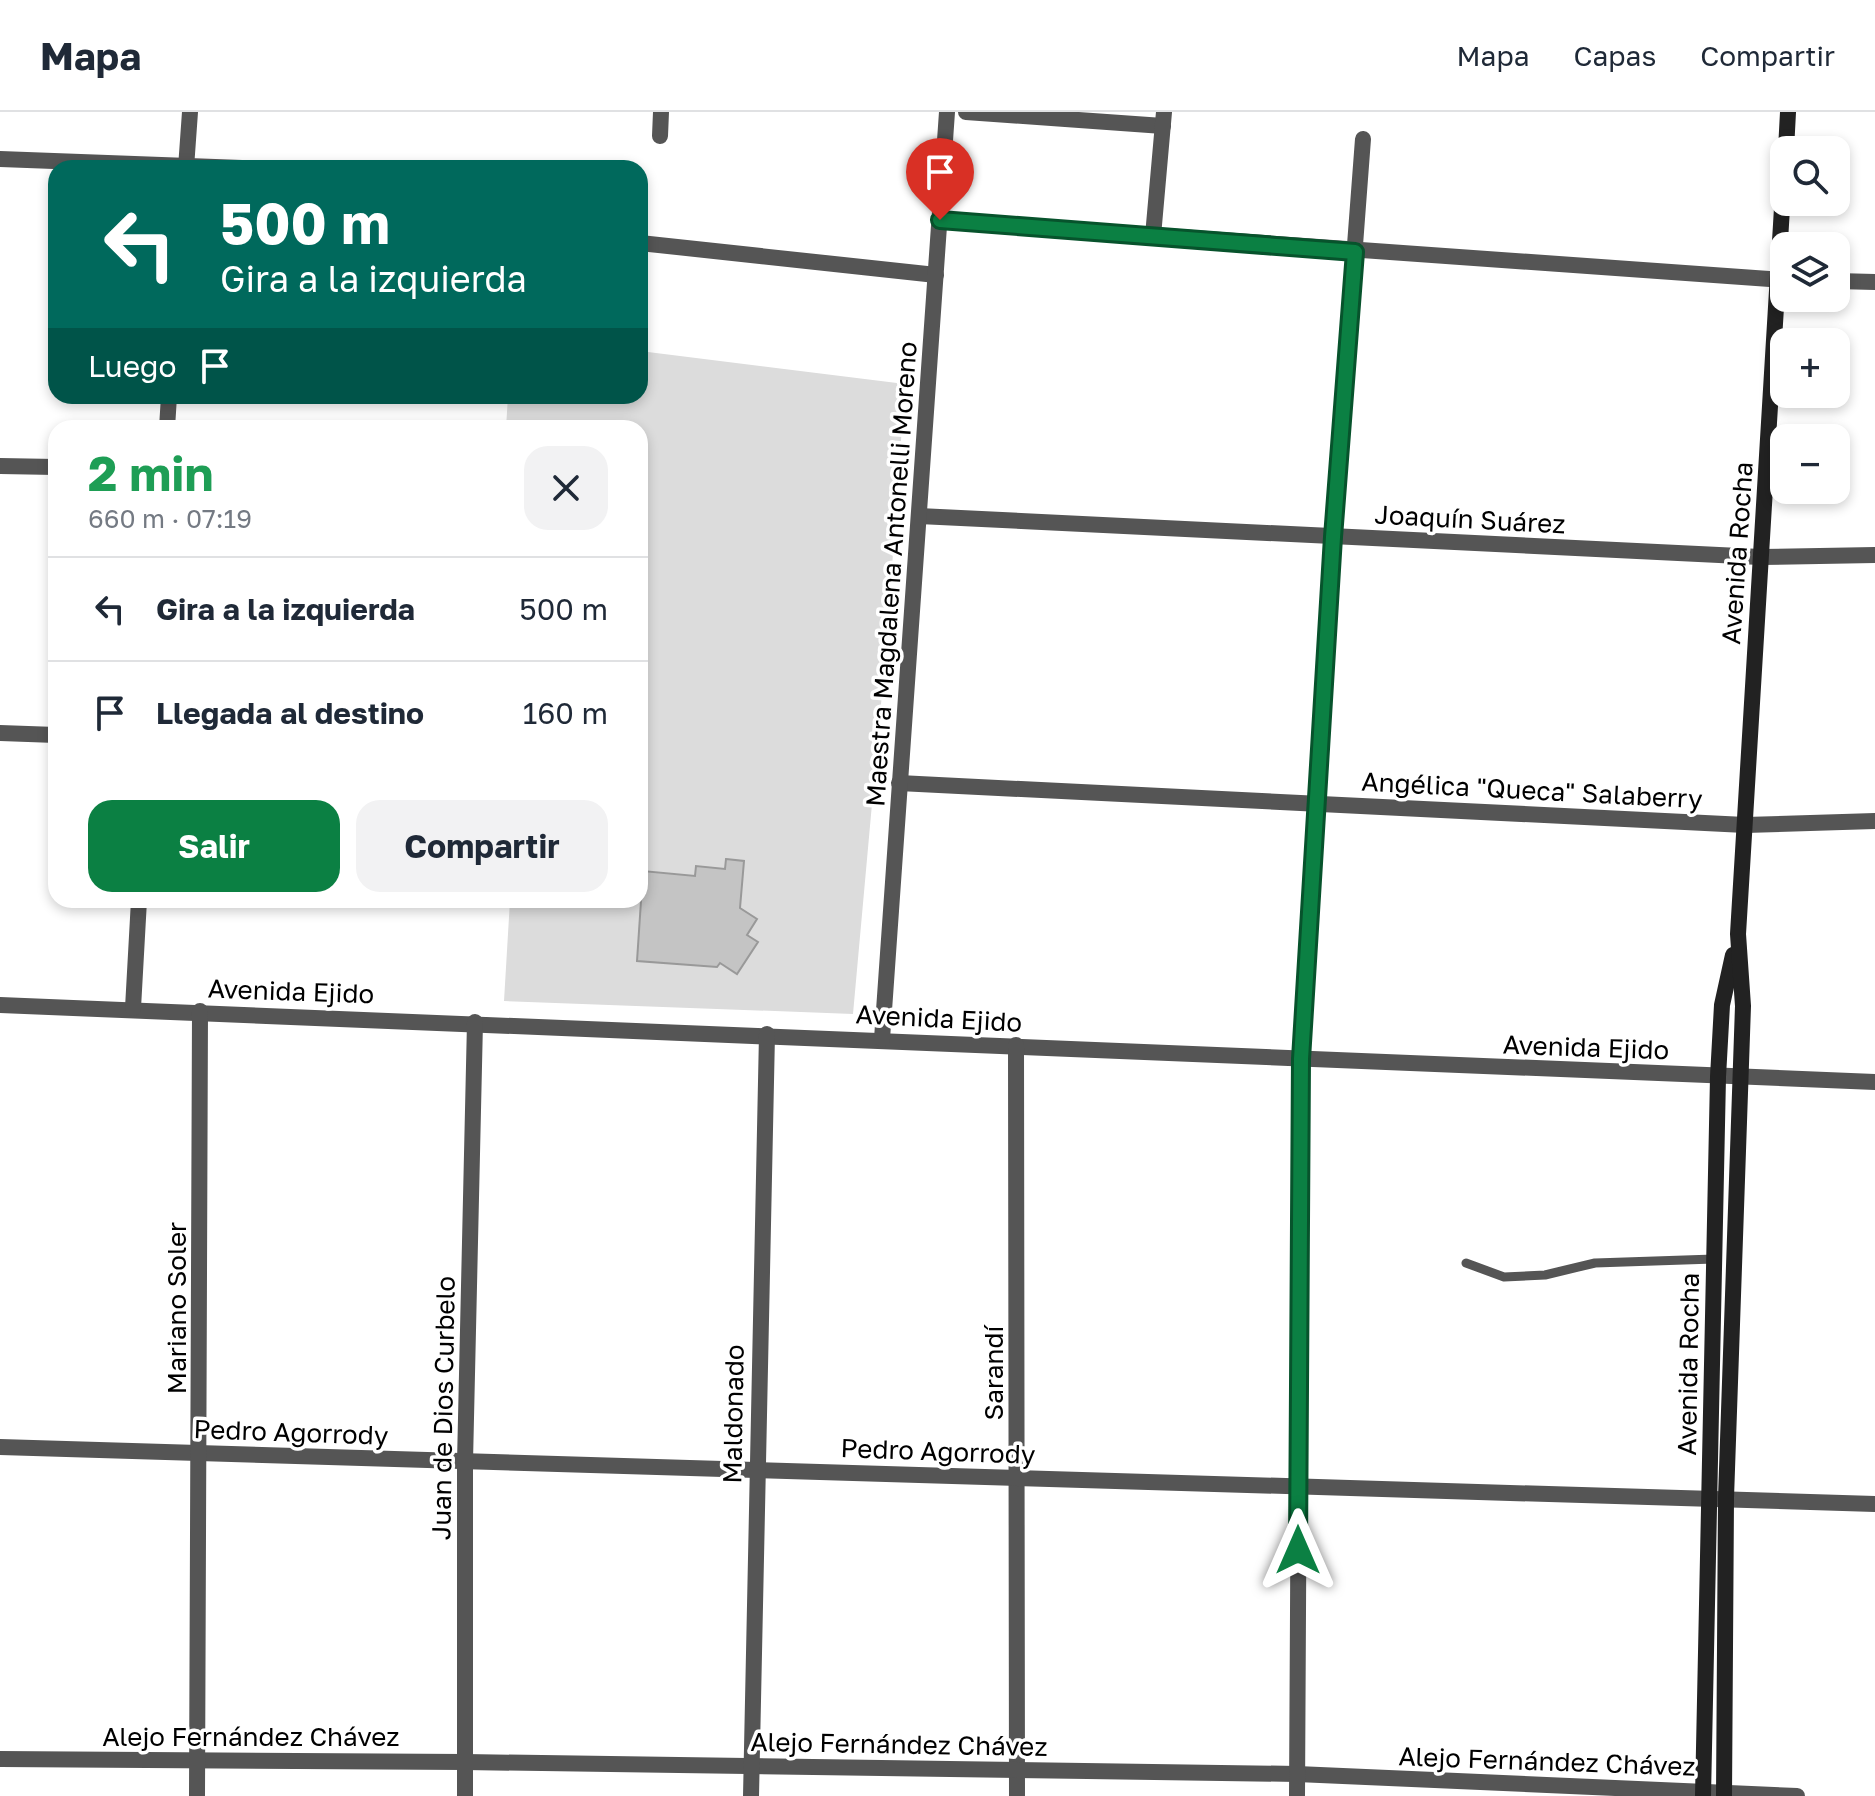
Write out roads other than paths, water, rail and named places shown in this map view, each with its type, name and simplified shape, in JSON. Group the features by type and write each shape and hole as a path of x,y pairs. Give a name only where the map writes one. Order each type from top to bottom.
{"street":[{"path":"186,160 190,112"},
{"path":"660,136 661,112"},
{"name":"Maestra Magdalena Antonelli Moreno","path":"882,1039 947,112"},
{"path":"966,112 1164,119 1153,236"},
{"path":"1787,136 1788,112"},
{"path":"1297,1796 1301,1059 1333,537 1363,139"},
{"path":"0,159 48,161"},
{"path":"940,220 1770,279"},
{"path":"648,244 936,275"},
{"path":"1850,281 1875,282"},
{"name":"Avenida Rocha","path":"1704,1794 1743,1006 1738,934 1760,557 1779,312"},
{"path":"0,466 48,467"},
{"name":"Joaquín Suárez","path":"919,516 1760,557 1875,555"},
{"path":"0,733 48,735"},
{"name":"Angélica \"Queca\" Salaberry","path":"899,783 1745,825 1875,821"},
{"path":"133,1008 139,908"},
{"name":"Avenida Rocha","path":"1724,1794 1714,1259 1722,1005 1738,934"},
{"name":"Avenida Ejido","path":"0,1005 475,1022 1875,1082"},
{"name":"Mariano Soler","path":"197,1796 200,1011"},
{"name":"Juan de Dios Curbelo","path":"465,1796 465,1462 475,1022"},
{"name":"Maldonado","path":"751,1796 755,1470 767,1034"},
{"name":"Sarandí","path":"1016,1045 1017,1796"},
{"name":"Pedro Agorrody","path":"0,1447 1875,1504"},
{"name":"Alejo Fernández Chávez","path":"0,1759 1297,1774 1797,1796"}],"lane":[{"path":"1466,1263 1504,1277 1545,1275 1595,1263 1714,1259"}]}
